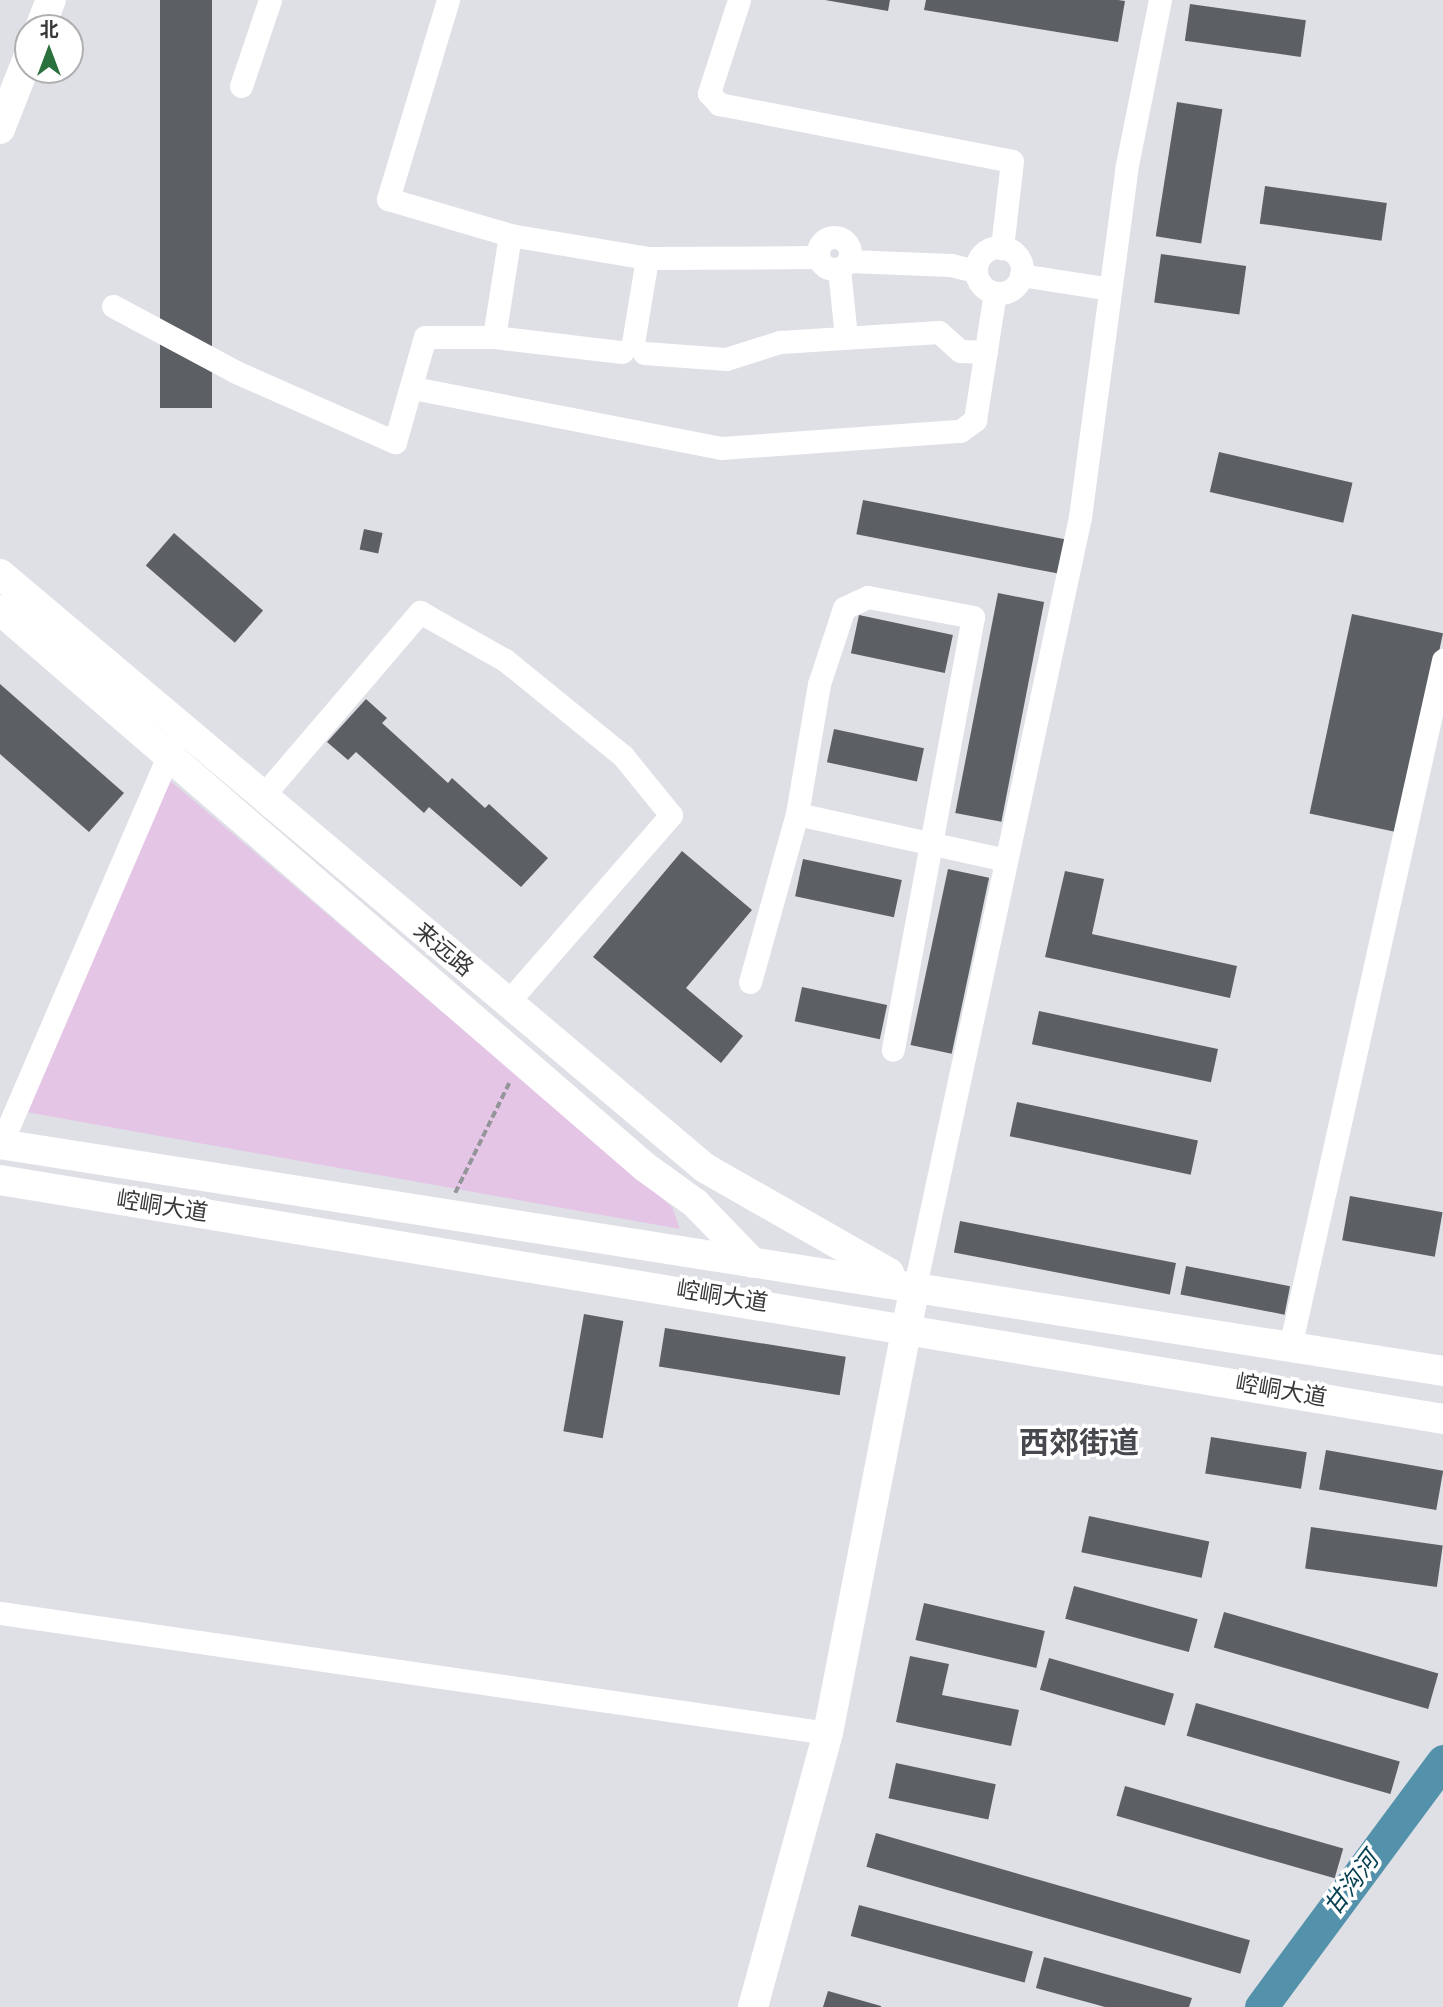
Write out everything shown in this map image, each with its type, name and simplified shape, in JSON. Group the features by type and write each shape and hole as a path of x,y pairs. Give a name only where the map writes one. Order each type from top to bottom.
{"main road":[{"path":"0,129 18,84"},
{"name":"来远路","path":"0,574 174,742 521,1060 645,1167 695,1203 751,1260 792,1308"},
{"name":"来远路","path":"0,610 174,742 261,797 705,1168 915,1286"},
{"name":"崆峒大道","path":"1,1144 446,1211 1443,1371"},
{"name":"崆峒大道","path":"0,1180 792,1308 1443,1419"},
{"path":"753,2007 828,1733 915,1286"}],"street":[{"path":"241,86 270,0"},
{"path":"448,0 388,199 510,235 647,258 818,257"},
{"path":"739,0 709,93 719,104 1012,161 1002,248"},
{"path":"915,1286 1080,517 1126,170 1160,0"},
{"path":"494,337 510,235"},
{"path":"846,337 844,265 848,242 836,236 820,244 818,257 826,267 844,265 951,265 975,271"},
{"path":"1002,248 1020,261 1021,275 1014,288 995,293 981,285 975,271 987,250 1002,248"},
{"path":"633,349 647,258"},
{"path":"1021,275 1110,289"},
{"path":"414,388 721,448 960,431 975,420 995,293"},
{"path":"113,306 236,372 395,442 414,388 425,337 494,337 726,359 780,342 939,332 960,351 986,352"},
{"path":"750,982 797,814 818,684 844,608 868,597 973,617 894,1050"},
{"path":"261,797 420,612 505,660 623,757 671,815 507,1003"},
{"path":"1290,1347 1443,660"},
{"path":"1,1144 174,742"},
{"path":"797,814 1006,860"},
{"path":"0,1613 828,1733"}],"path":[{"path":"446,1211 521,1060"}],"shaded area":[{"path":"167,778 672,1207 680,1229 15,1110"}],"building":[{"path":"160,0 212,0 212,408 160,408"},
{"path":"825,0 890,0 888,11"},
{"path":"926,0 1125,1 1118,42 924,10"},
{"path":"1190,4 1306,20 1301,57 1185,41"},
{"path":"1177,102 1222,109 1201,244 1156,236"},
{"path":"1265,186 1387,203 1382,241 1260,224"},
{"path":"1161,254 1246,266 1239,314 1154,303"},
{"path":"1219,452 1352,483 1343,523 1210,492"},
{"path":"863,500 1066,539 1060,574 856,534"},
{"path":"364,529 383,533 378,553 360,550"},
{"path":"174,533 263,610 235,643 146,565"},
{"path":"998,593 1044,602 1001,822 955,813"},
{"path":"1352,614 1443,633 1401,833 1310,814"},
{"path":"859,615 953,635 945,673 851,653"},
{"path":"0,684 124,793 89,832 0,754"},
{"path":"366,699 387,718 382,723 448,783 452,778 485,808 489,804 548,858 521,887 429,807 424,813 356,752 348,760 327,742"},
{"path":"834,729 924,748 917,781 827,762"},
{"path":"682,851 752,910 686,988 743,1036 721,1063 593,957"},
{"path":"803,859 902,880 894,917 795,896"},
{"path":"948,869 989,878 952,1054 911,1045"},
{"path":"1065,871 1104,879 1092,934 1237,966 1230,998 1045,957"},
{"path":"802,987 887,1005 880,1039 795,1021"},
{"path":"1039,1011 1218,1049 1211,1082 1032,1044"},
{"path":"1017,1102 1198,1140 1191,1175 1010,1136"},
{"path":"1350,1196 1443,1212 1435,1257 1342,1240"},
{"path":"960,1221 1176,1263 1170,1294 954,1252"},
{"path":"1186,1266 1290,1286 1285,1315 1180,1294"},
{"path":"584,1314 623,1321 603,1438 563,1431"},
{"path":"665,1328 846,1357 840,1395 659,1367"},
{"path":"1211,1437 1307,1452 1301,1489 1205,1474"},
{"path":"1326,1450 1443,1471 1436,1510 1319,1489"},
{"path":"1089,1516 1209,1542 1202,1578 1081,1552"},
{"path":"1311,1527 1443,1546 1437,1587 1305,1569"},
{"path":"1074,1586 1198,1619 1189,1652 1065,1619"},
{"path":"924,1603 1045,1631 1036,1668 915,1640"},
{"path":"1224,1612 1438,1673 1428,1709 1214,1648"},
{"path":"910,1656 949,1664 942,1695 1019,1710 1011,1746 896,1722"},
{"path":"1049,1658 1174,1694 1165,1726 1040,1690"},
{"path":"1196,1703 1400,1761 1390,1794 1187,1736"},
{"path":"896,1763 996,1784 988,1819 889,1798"},
{"path":"1125,1786 1343,1849 1335,1878 1116,1816"},
{"path":"876,1833 1250,1940 1240,1974 866,1867"},
{"path":"859,1905 1033,1952 1025,1982 851,1936"},
{"path":"1044,1957 1192,1998 1189,2007 1105,2007 1036,1988"},
{"path":"828,1991 881,2006 881,2007 823,2007"}],"waterway":[{"name":"甘沟河","path":"1261,2007 1443,1761"}],"district":[{"name":"西郊街道","path":"1079,1443"}]}
